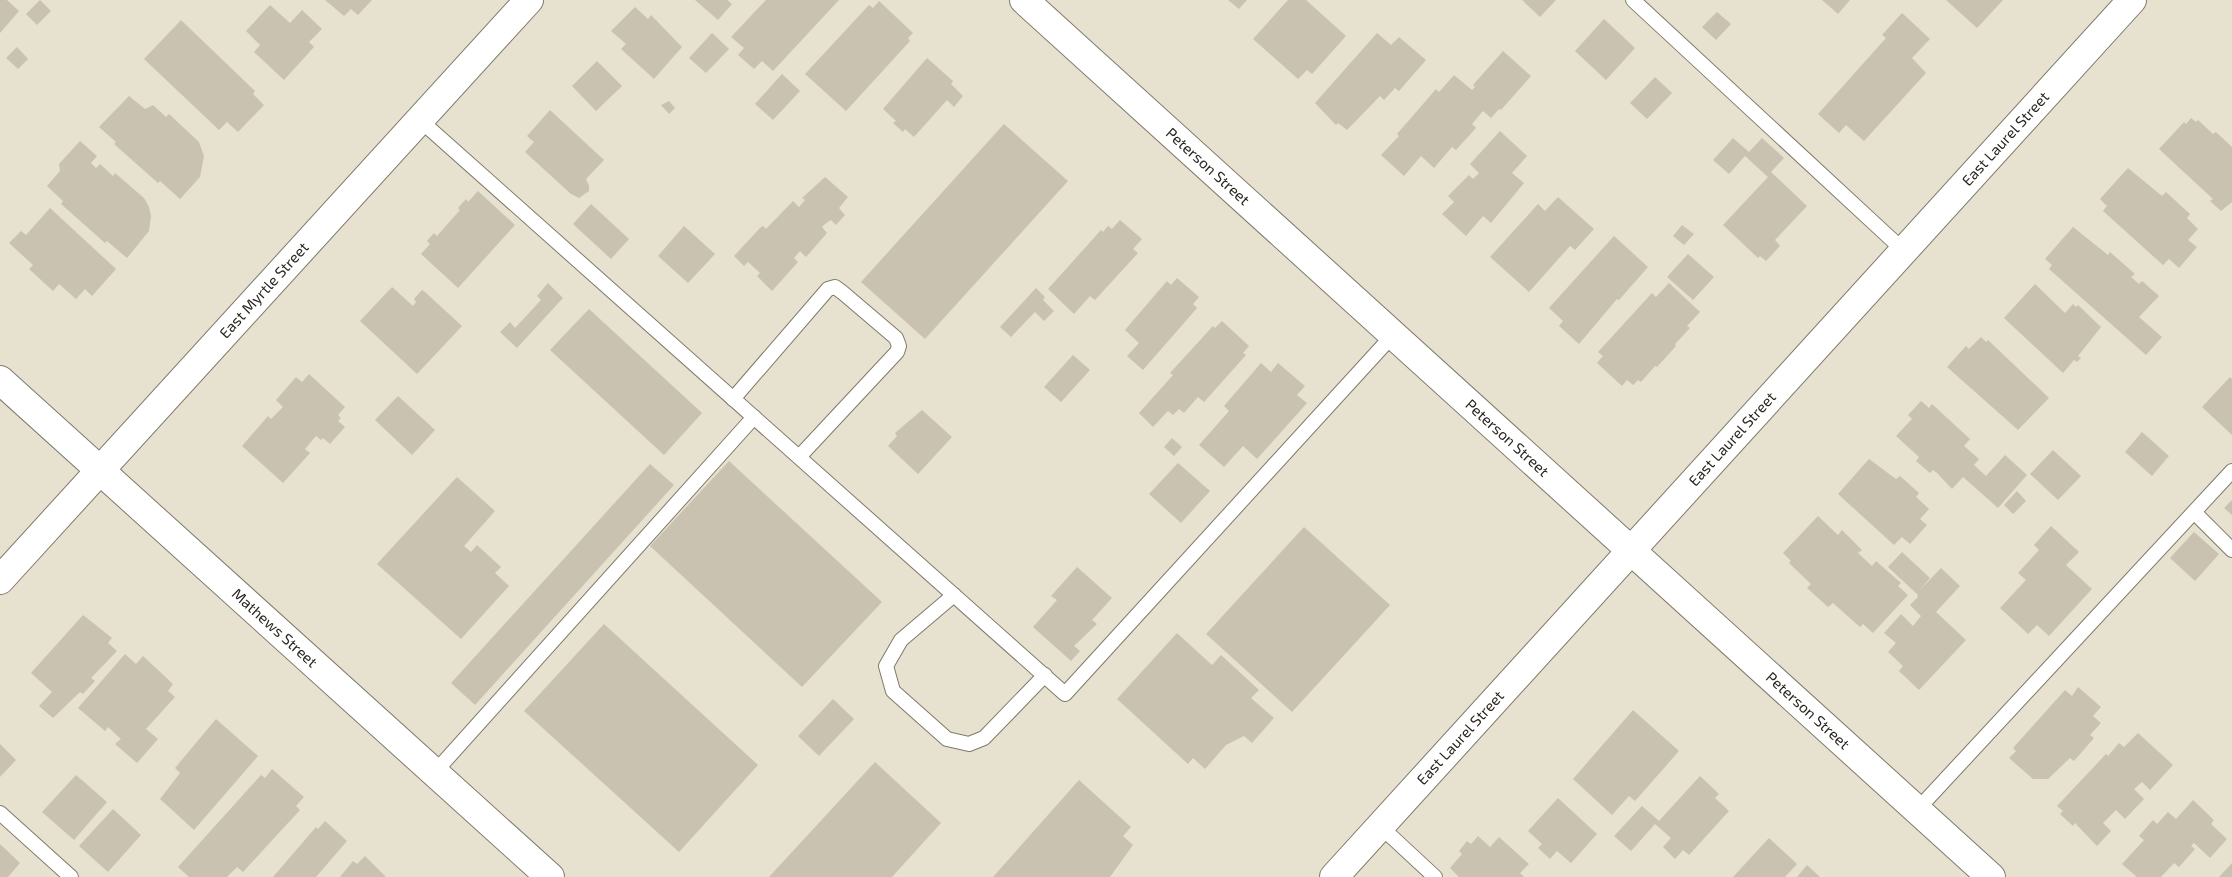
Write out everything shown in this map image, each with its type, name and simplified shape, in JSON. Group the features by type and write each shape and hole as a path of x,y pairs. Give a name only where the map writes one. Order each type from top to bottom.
{"street":[{"name":"East Myrtle Street","path":"0,580 421,121 529,0"},
{"name":"Peterson Street","path":"1024,0 1991,877"},
{"name":"East Laurel Street","path":"1334,877 1379,825 2132,0"},
{"name":"Mathews Street","path":"0,380 550,877"}],"lane":[{"path":"1633,0 1904,250"},
{"path":"421,121 1065,694 1393,335"},
{"path":"734,399 828,289 834,287 842,292 896,338 899,346 897,352 799,457"},
{"path":"435,772 754,417"},
{"path":"1917,810 2232,471"},
{"path":"2195,513 2232,550"},
{"path":"954,595 901,640 886,666 892,691 947,739 969,744 984,738 1045,675"},
{"path":"0,813 70,877"},
{"path":"1379,825 1435,877"}],"building":[{"path":"0,0 7,0 19,11 0,33"},
{"path":"40,0 51,11 37,25 26,14"},
{"path":"325,0 372,0 358,15 351,9 344,16"},
{"path":"695,0 727,0 732,4 718,20"},
{"path":"766,0 839,0 773,71 762,61 754,69 738,55 744,48 731,37"},
{"path":"1228,0 1247,0 1239,9"},
{"path":"1288,0 1306,0 1346,36 1312,74 1307,70 1298,79 1253,39"},
{"path":"1522,0 1556,0 1540,17"},
{"path":"1822,0 1850,0 1838,14"},
{"path":"1946,0 2003,0 1977,28"},
{"path":"879,1 913,33 908,38 910,41 846,111 805,74 869,5 873,8"},
{"path":"270,5 290,23 302,10 322,29 309,42 314,47 284,80 254,52 260,45 246,31"},
{"path":"635,7 648,19 651,15 682,47 654,79 621,49 626,44 611,31"},
{"path":"1717,12 1731,24 1716,40 1702,27"},
{"path":"1902,13 1930,39 1912,58 1926,73 1864,141 1846,125 1839,133 1818,114 1886,38 1882,35"},
{"path":"1604,19 1635,48 1606,80 1575,51"},
{"path":"181,20 255,91 253,94 264,105 238,132 227,122 219,130 144,59"},
{"path":"712,33 729,49 706,73 689,58"},
{"path":"1377,33 1391,45 1399,37 1426,60 1399,91 1395,88 1384,100 1380,96 1347,130 1338,123 1336,125 1315,103"},
{"path":"17,47 28,59 18,69 6,58"},
{"path":"1503,51 1531,76 1501,110 1499,109 1491,118 1483,111 1472,124 1476,128 1456,150 1452,147 1434,168 1421,156 1404,176 1381,155 1399,136 1397,134 1436,89 1439,92 1454,75 1472,90 1475,87 1473,85"},
{"path":"927,58 953,81 951,84 963,96 954,107 947,100 914,137 905,129 903,132 893,123 896,121 883,109"},
{"path":"597,61 622,86 596,111 572,86"},
{"path":"782,74 800,91 773,120 755,104"},
{"path":"1655,77 1672,93 1647,119 1630,103"},
{"path":"129,96 145,109 153,105 166,117 169,114 199,142 204,156 200,177 180,199 160,181 158,183 114,144 116,142 99,127"},
{"path":"669,101 675,108 669,114 661,105"},
{"path":"550,110 604,160 586,179 589,191 579,198 571,194 525,152 534,142 527,136"},
{"path":"2191,118 2196,122 2198,120 2213,134 2216,132 2232,147 2232,202 2221,211 2210,201 2213,199 2159,149 2184,122 2186,124"},
{"path":"1004,124 1068,181 925,339 861,282"},
{"path":"1500,131 1527,156 1512,173 1524,183 1491,223 1483,216 1466,236 1442,214 1454,202 1448,196 1469,175 1473,179 1479,173 1470,164"},
{"path":"1733,138 1749,152 1762,138 1784,158 1771,172 1807,206 1775,240 1780,246 1766,261 1760,256 1758,258 1723,225 1768,177 1745,156 1729,174 1713,160"},
{"path":"80,141 97,156 91,163 96,168 100,164 113,176 115,173 144,198 149,207 151,216 149,231 127,258 107,241 105,243 61,204 63,201 47,186 60,171 59,164"},
{"path":"2128,168 2162,196 2166,192 2190,214 2187,218 2198,229 2188,240 2197,247 2179,268 2169,259 2163,265 2103,211 2107,206 2100,199"},
{"path":"825,177 848,197 839,208 845,215 836,225 831,220 822,227 827,233 806,257 800,251 794,258 798,262 772,291 757,276 760,273 748,262 744,266 734,256 760,228 763,226 766,229 793,201 799,207 805,200 802,198"},
{"path":"478,191 515,225 458,288 421,254 430,244 427,241 434,233 437,236 460,210 458,208 466,199 468,202"},
{"path":"1558,197 1594,229 1575,250 1570,246 1529,292 1490,257 1538,204 1545,211"},
{"path":"591,204 629,239 611,259 573,224"},
{"path":"50,208 116,269 92,296 85,289 76,299 59,284 53,291 29,269 33,265 9,243 21,231 26,235"},
{"path":"1120,220 1142,239 1133,249 1138,253 1095,300 1090,296 1074,314 1048,289 1101,230 1103,232 1108,226 1112,229"},
{"path":"1682,225 1694,234 1684,245 1673,236"},
{"path":"684,226 715,254 688,283 658,256"},
{"path":"2073,227 2108,255 2110,252 2135,274 2131,277 2139,284 2142,281 2159,296 2139,317 2162,337 2146,355 2049,269 2052,265 2045,259"},
{"path":"1614,236 1648,267 1619,300 1617,299 1579,344 1559,326 1563,321 1549,308"},
{"path":"1688,254 1714,277 1693,300 1667,277"},
{"path":"1177,278 1199,297 1193,304 1197,308 1143,370 1127,356 1139,343 1125,330 1167,281 1171,285"},
{"path":"548,283 563,298 517,348 500,332 510,322 515,328 541,300 537,296"},
{"path":"1669,283 1700,312 1687,326 1690,328 1675,344 1676,346 1657,367 1655,366 1641,382 1638,380 1633,385 1627,380 1622,386 1597,363 1603,356 1598,352 1652,293 1656,297"},
{"path":"2035,284 2065,313 2073,304 2076,307 2078,305 2101,327 2078,356 2081,358 2077,362 2074,360 2063,373 2004,318"},
{"path":"392,287 413,306 416,302 414,299 422,290 462,326 417,374 360,321"},
{"path":"1036,288 1045,297 1043,300 1054,311 1044,321 1035,312 1011,337 1000,327"},
{"path":"589,309 702,413 664,455 550,350"},
{"path":"1222,321 1249,346 1243,353 1246,355 1204,402 1198,397 1184,413 1179,409 1173,415 1168,411 1153,427 1139,413 1173,375 1170,373 1213,326 1215,328"},
{"path":"1981,337 1986,342 1988,340 2049,398 2018,430 1947,367 1966,346 1969,349"},
{"path":"1073,355 1090,370 1061,402 1044,387"},
{"path":"1261,363 1271,372 1278,363 1305,386 1297,395 1307,403 1257,459 1243,446 1224,467 1199,445 1229,411 1224,406"},
{"path":"309,374 345,407 338,415 341,418 338,421 345,427 330,444 323,438 321,440 316,436 305,449 310,453 283,483 242,446 268,416 271,419 283,407 276,400 296,377 302,382"},
{"path":"2230,377 2232,379 2232,435 2202,407"},
{"path":"398,396 435,430 412,455 375,420"},
{"path":"1921,401 1929,408 1932,404 1970,439 1964,446 1979,459 1974,465 1986,476 2005,455 2027,475 1998,508 1963,477 1952,489 1937,473 1933,470 1930,473 1916,461 1919,457 1896,436 1912,419 1908,415"},
{"path":"922,410 952,437 918,474 888,446 897,436 895,433"},
{"path":"2142,432 2169,456 2152,476 2125,452"},
{"path":"1172,438 1182,447 1174,456 1164,447"},
{"path":"2053,450 2081,476 2058,500 2030,474"},
{"path":"1869,459 1896,479 1900,476 1919,493 1916,497 1929,509 1920,519 1927,525 1910,544 1902,537 1894,545 1838,494"},
{"path":"729,461 882,602 802,687 650,546"},
{"path":"1178,463 1210,491 1181,523 1149,494"},
{"path":"650,464 674,485 475,705 451,683"},
{"path":"457,477 495,511 464,546 471,552 477,545 501,567 495,573 509,586 461,639 377,564"},
{"path":"2017,491 2026,501 2013,514 2004,505"},
{"path":"2232,500 2232,515 2224,508"},
{"path":"1818,516 1838,535 1842,530 1862,550 1858,553 1872,566 1876,561 1901,583 1898,586 1908,595 1873,633 1863,624 1860,627 1833,603 1828,607 1807,588 1811,584 1789,563 1791,561 1783,553"},
{"path":"2051,526 2079,552 2066,565 2092,589 2049,636 2037,625 2028,634 2000,608 2026,580 2018,573 2039,550 2034,545"},
{"path":"1304,527 1390,605 1292,712 1206,634"},
{"path":"2194,532 2219,554 2195,581 2170,558"},
{"path":"1902,552 1930,578 1919,591 1941,568 1960,586 1936,612 1966,640 1919,690 1899,671 1903,666 1888,652 1896,643 1884,633 1901,614 1913,626 1921,616 1910,605 1918,597 1917,594 1888,567"},
{"path":"1077,567 1112,598 1092,620 1097,624 1074,646 1080,651 1071,661 1033,627 1057,600 1051,596"},
{"path":"83,615 112,638 108,643 117,651 91,678 95,681 83,694 80,692 53,718 39,706 52,692 31,673"},
{"path":"604,624 758,765 679,852 524,711"},
{"path":"1177,633 1212,665 1221,655 1259,690 1251,698 1274,718 1252,743 1244,736 1226,745 1205,769 1193,758 1188,764 1117,699"},
{"path":"125,654 136,664 143,656 173,684 168,691 175,697 146,729 158,739 137,763 115,744 121,739 108,727 105,731 78,708"},
{"path":"2078,687 2101,707 2093,716 2101,723 2090,735 2094,738 2074,761 2070,758 2048,779 2033,779 2009,758 2016,751 2013,748 2065,690 2072,696"},
{"path":"833,699 854,719 819,756 798,736"},
{"path":"1633,710 1679,751 1635,801 1629,796 1612,815 1573,779"},
{"path":"216,719 258,756 194,830 160,799 180,773 175,768"},
{"path":"2138,733 2173,765 2150,790 2142,782 2134,789 2144,799 2125,819 2116,810 2103,823 2111,831 2097,846 2075,823 2073,826 2060,814 2063,811 2057,806 2106,754 2108,756 2119,743 2124,747"},
{"path":"0,744 16,760 0,777"},
{"path":"875,762 941,823 892,877 769,877"},
{"path":"272,769 304,797 296,806 300,810 243,872 237,867 227,877 189,877 178,867 261,775 265,778"},
{"path":"76,775 107,802 74,840 42,812"},
{"path":"1700,776 1719,794 1715,798 1729,811 1689,855 1683,850 1675,859 1663,847 1671,838 1655,824 1631,851 1614,836 1642,806 1659,821"},
{"path":"1079,780 1131,827 1123,836 1133,845 1110,877 993,877"},
{"path":"1558,798 1597,834 1571,863 1557,851 1550,859 1538,848 1542,844 1528,831"},
{"path":"2193,800 2214,820 2211,824 2227,839 2210,858 2194,843 2191,846 2195,849 2179,867 2174,863 2161,877 2137,877 2122,864 2144,840 2139,836 2153,820 2157,824 2168,812 2176,819"},
{"path":"113,809 141,835 108,872 79,846"},
{"path":"325,821 347,841 316,877 273,877 316,827 318,829"},
{"path":"1478,836 1490,847 1499,837 1529,864 1520,873 1524,877 1459,877 1450,868 1462,854 1459,851 1467,841 1471,844"},
{"path":"1769,838 1797,864 1785,877 1733,877"},
{"path":"0,844 20,863 8,877 0,877"},
{"path":"365,856 386,877 340,877 353,861 357,864"},
{"path":"2232,863 2232,877 2219,877"},
{"path":"1807,865 1820,877 1797,877"}]}
